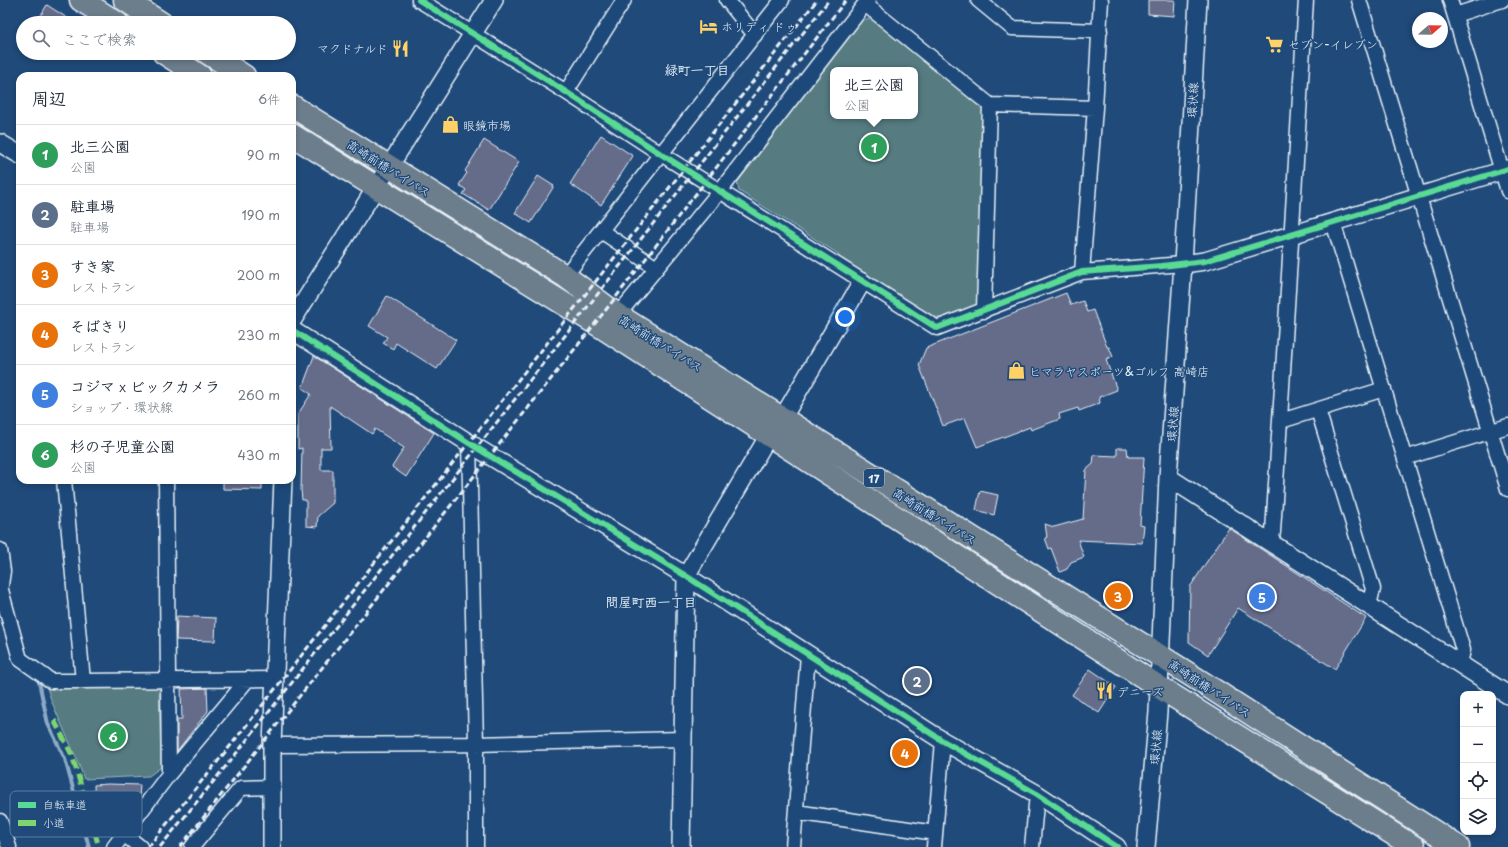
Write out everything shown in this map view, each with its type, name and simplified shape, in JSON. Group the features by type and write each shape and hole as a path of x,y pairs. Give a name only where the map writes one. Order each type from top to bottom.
{"highway":[{"path":"81,0 106,16"},
{"path":"125,0 150,16"},
{"path":"175,60 194,72"},
{"path":"219,60 238,72"},
{"name":"高崎前橋バイパス","path":"296,109 388,168 565,276 775,427 1159,687 1414,847"},
{"name":"高崎前橋バイパス","path":"296,138 375,188 603,328 775,427 1161,657 1458,847"}],"street":[{"path":"419,0 566,92 862,282 938,328 1082,272 1205,261 1505,170"},
{"path":"296,315 494,0"},
{"path":"566,92 624,0"},
{"path":"728,0 755,35"},
{"path":"565,276 782,0"},
{"path":"978,0 1012,28 1100,30"},
{"path":"1082,272 1095,108 1101,0"},
{"name":"環状線","path":"1146,847 1161,657 1168,477 1183,264 1198,0"},
{"path":"1270,543 1273,532 1281,421 1306,0"},
{"path":"1359,0 1508,489"},
{"path":"1450,0 1505,170 1508,191"},
{"path":"1455,15 1502,0"},
{"path":"616,314 626,305 655,267 720,191 866,2 990,105 1095,108"},
{"path":"984,311 990,105"},
{"path":"0,143 16,153"},
{"path":"1333,222 1463,650 1460,664"},
{"path":"600,231 655,267"},
{"path":"681,847 686,576 862,282"},
{"path":"296,333 469,443 686,576 943,741 1037,794 1117,847"},
{"path":"1281,421 1384,389"},
{"path":"1318,410 1373,589 1368,605"},
{"path":"1405,458 1508,426"},
{"path":"469,443 476,744 476,847"},
{"path":"1168,477 1508,694"},
{"path":"64,484 83,681"},
{"path":"166,484 169,774"},
{"path":"272,847 272,745 282,484"},
{"path":"0,550 3,571 0,591 20,659 51,681 275,679"},
{"path":"793,847 808,655"},
{"path":"142,811 169,774 248,679"},
{"path":"272,745 476,744 683,739"},
{"path":"934,847 943,741"},
{"path":"192,847 241,788 271,787"},
{"path":"1032,847 1037,794"},
{"path":"796,812 934,833"},
{"path":"0,821 9,847"},
{"path":"114,847 123,837"},
{"path":"128,837 140,847"}],"green space":[{"path":"862,19 872,19 981,103 984,111 978,304 966,313 953,317 939,318 926,314 840,259 837,253 739,191 737,183"},
{"path":"159,686 161,767 149,776 84,779 47,688"}],"building":[{"path":"1148,0 1175,0 1174,16 1148,14"},
{"path":"47,5 64,16 40,16"},
{"path":"601,135 633,156 601,205 570,184"},
{"path":"484,140 519,162 489,210 463,194 466,190 459,185 467,173 465,171"},
{"path":"538,176 554,186 531,223 515,213"},
{"name":"ヒマラヤスポーツ&ゴルフ 高崎店","path":"1066,293 1071,305 1083,301 1087,312 1093,310 1107,347 1109,347 1113,357 1106,360 1117,390 1099,397 1100,403 1079,411 1078,408 1059,414 1060,419 1031,430 1030,427 977,447 965,418 943,426 919,365 926,348"},
{"path":"387,296 456,340 437,369 396,343 393,349 383,343 387,337 369,326"},
{"path":"314,356 434,433 406,477 392,467 404,448 375,429 372,434 330,406 331,448 321,448 321,470 333,470 333,503 318,516 317,527 306,526 306,500 302,500 301,490 302,448 298,449 298,414 311,394 302,388"},
{"path":"1117,448 1127,448 1128,457 1144,457 1140,525 1144,526 1142,543 1078,540 1084,557 1071,562 1067,569 1060,572 1051,548 1049,549 1045,538 1047,537 1045,524 1054,527 1083,519 1086,470 1093,464 1094,455 1117,456"},
{"path":"223,484 262,484 262,490 223,489"},
{"path":"980,491 998,495 994,515 976,510"},
{"path":"1229,528 1366,618 1335,669 1238,608 1208,655 1189,642 1190,587"},
{"path":"1124,586 1130,597 1112,607 1106,595"},
{"path":"177,616 216,618 215,641 176,640"},
{"path":"1090,669 1116,687 1099,713 1072,695"},
{"path":"207,688 208,711 177,751 177,719 182,719 181,689"},
{"path":"94,785 140,785 140,791 94,791"}],"waterway":[{"path":"39,682 48,724 65,759 74,791"},
{"path":"86,837 89,847"}],"railway":[{"path":"148,847 231,745 817,0"},
{"path":"160,847 239,750 829,0"},
{"path":"180,847 616,297 846,0"}],"marked path":[{"path":"54,720 72,755 83,791"},
{"path":"96,837 99,847"}],"cycle path":[{"path":"419,0 937,328 1082,272 1205,261 1508,169"},
{"path":"296,333 469,443 686,576 943,741 1037,794 1117,847"}],"place":[{"name":"ホリディ ドゥ","path":"708,26"},
{"name":"セブン-イレブン","path":"1275,44"},
{"name":"マクドナルド","path":"401,48"},
{"name":"眼鏡市場","path":"450,125"},
{"name":"北三公園","path":"874,147"},
{"name":"ヒマラヤスポーツ&ゴルフ 高崎店","path":"1016,371"},
{"name":"すき家","path":"1118,596"},
{"name":"コジマｘビックカメラ","path":"1262,597"},
{"name":"駐車場","path":"917,681"},
{"name":"デニーズ","path":"1104,691"},
{"name":"杉の子児童公園","path":"113,736"},
{"name":"そばきり","path":"905,753"}],"district":[{"name":"緑町一丁目","path":"697,69"},
{"name":"問屋町西一丁目","path":"651,601"}]}
